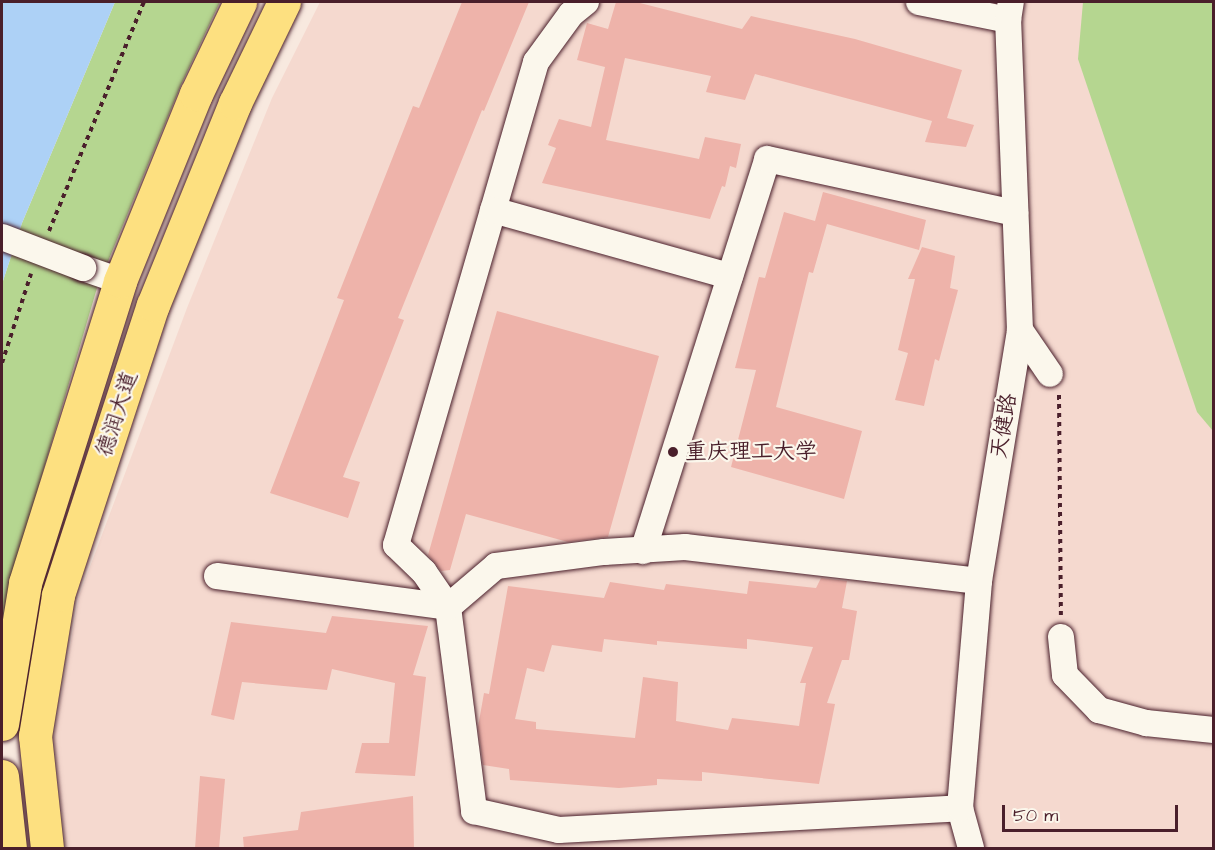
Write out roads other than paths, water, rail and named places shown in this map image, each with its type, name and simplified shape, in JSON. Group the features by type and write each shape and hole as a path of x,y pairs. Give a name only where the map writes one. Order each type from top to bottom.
{"main road":[{"name":"德润大道","path":"2,723 25,583 120,281 196,94 240,2"},
{"name":"德润大道","path":"47,849 35,736 58,594 153,305 235,103 284,2"},
{"path":"2,776 10,849"}],"street":[{"path":"586,2 571,14 536,62 396,545 424,572 448,607 474,811 559,839 960,808"},
{"path":"919,2 1010,11"},
{"name":"天健路","path":"971,849 960,808 979,580 1020,330 1010,11"},
{"path":"643,551 767,159 1015,213"},
{"path":"493,210 730,276"},
{"path":"2,237 120,281"},
{"path":"1020,330 1050,374"},
{"path":"217,576 448,607 496,566 604,552 685,547 979,580"},
{"path":"1061,637 1065,675 1099,710 1146,723 1214,730"}],"water":[{"path":"2,2 115,2 22,223 2,284"}],"place":[{"name":"重庆理工大学","path":"673,452"}]}
